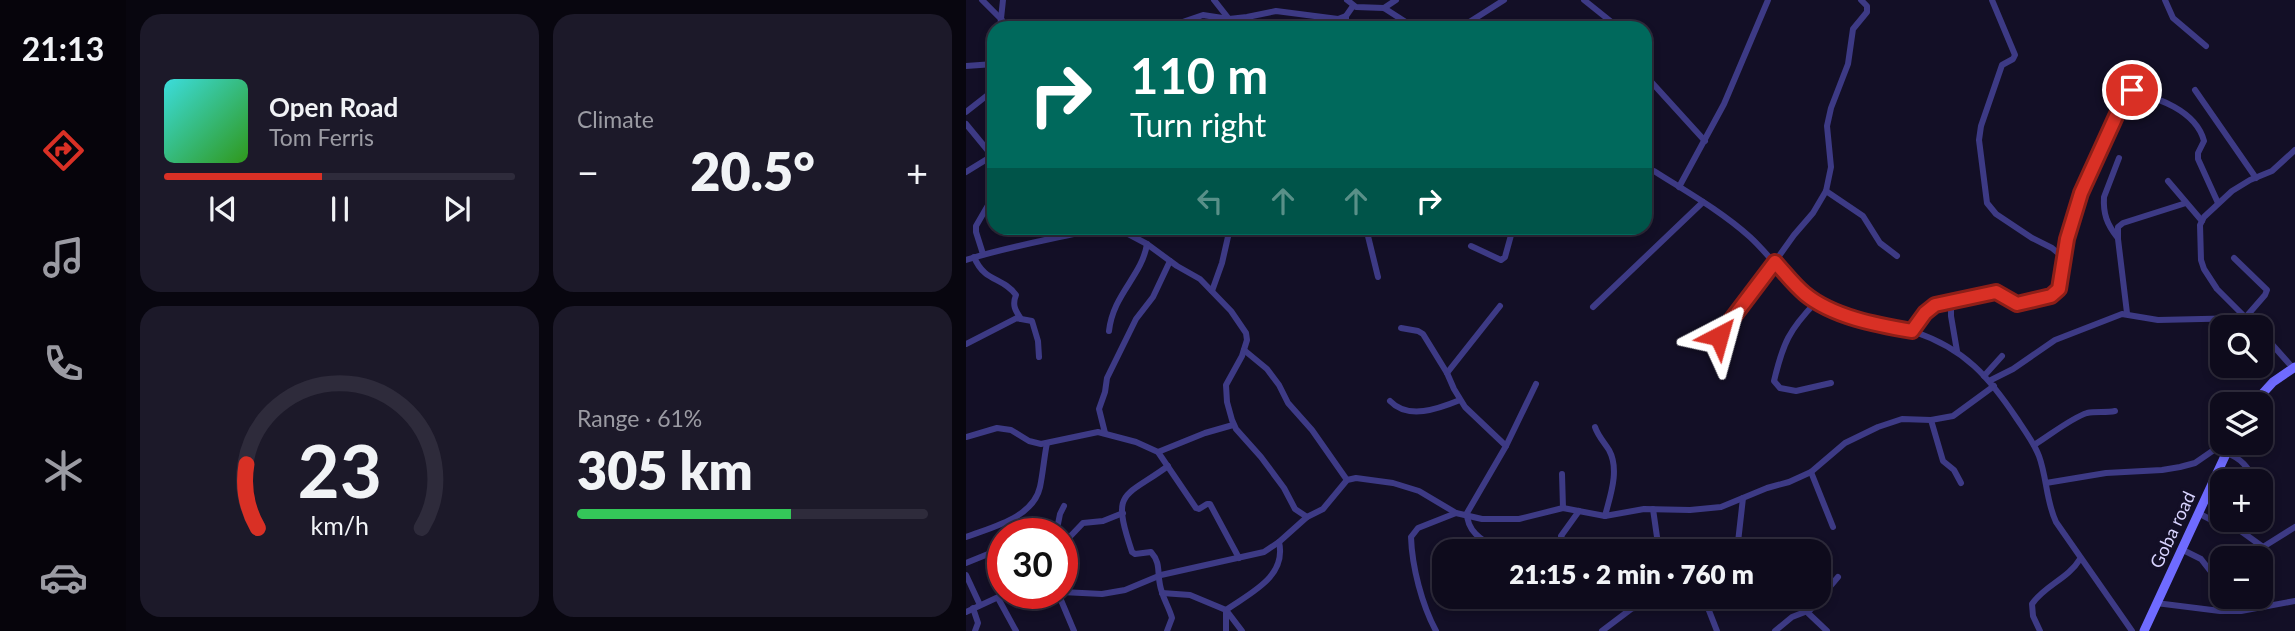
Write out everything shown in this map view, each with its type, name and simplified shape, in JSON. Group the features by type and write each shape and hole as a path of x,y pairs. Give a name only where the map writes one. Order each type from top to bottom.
{"street":[{"path":"982,0 1002,20"},
{"path":"1002,20 1003,0"},
{"path":"1214,0 1229,19"},
{"path":"1347,0 1353,6 1384,8 1404,21"},
{"path":"1384,8 1396,0"},
{"path":"1471,21 1504,0"},
{"path":"1584,0 1610,21"},
{"path":"1679,187 1734,82 1768,0"},
{"path":"1719,336 1813,213 1826,191 1830,167 1828,126 1831,108 1848,64 1853,29 1867,12 1867,6 1861,0"},
{"path":"1992,0 2015,55 2002,65 1981,126 1979,140 1987,203 1996,214 2064,258"},
{"path":"2165,0 2177,23 2206,46"},
{"path":"1346,21 1346,16 1353,6"},
{"path":"1185,21 1203,15 1229,19 1276,11 1334,19 1346,16"},
{"path":"966,66 987,64"},
{"path":"1652,83 1704,141"},
{"path":"1912,331 1929,309 1951,301 1996,292 2017,304 2051,296 2059,289 2073,216 2081,193 2130,90 2181,111 2196,124 2204,141 2198,159 2218,203"},
{"path":"2195,90 2256,178"},
{"path":"966,112 987,96"},
{"path":"966,124 987,150"},
{"path":"2242,315 2217,289 2204,269 2200,253 2202,221 2240,185 2272,171 2295,150"},
{"path":"2118,239 2104,218 2103,204 2119,158"},
{"path":"966,172 987,160"},
{"path":"1652,170 1724,215 1815,302 1863,320 1912,331 1957,351 1989,381 2034,445 2056,522 2132,631"},
{"path":"2168,181 2202,221"},
{"path":"1826,191 1863,216 1880,243 1897,256"},
{"path":"1593,307 1703,202"},
{"path":"2127,313 2118,229 2123,223 2186,203"},
{"path":"983,254 976,226 987,207"},
{"path":"966,260 1055,236 1074,235"},
{"path":"1130,235 1200,279 1246,333 1244,350 1226,385 1233,425 1271,470 1295,509 1307,517"},
{"path":"1212,291 1228,235"},
{"path":"1368,235 1378,277"},
{"path":"1471,246 1501,260 1505,257 1511,235"},
{"path":"1109,331 1117,300 1131,281 1147,244"},
{"path":"974,257 984,273 993,280 1005,283 1016,295 1014,309 1021,319"},
{"path":"2234,258 2267,290 2248,315"},
{"path":"1105,432 1099,410 1107,377 1136,319 1153,297 1170,261"},
{"path":"1951,301 1957,351"},
{"path":"1815,302 1793,329 1782,348 1774,381 1780,388 1796,391 1831,383"},
{"path":"1447,373 1500,306"},
{"path":"1989,381 2014,369 2055,340 2127,313 2158,320 2210,319"},
{"path":"966,344 1017,318 1032,321 1039,357"},
{"path":"1401,328 1423,334 1465,407 1506,446"},
{"path":"2264,392 2294,367 2273,345"},
{"path":"1244,350 1267,369 1279,384 1287,403 1312,430 1347,481"},
{"path":"1078,593 1102,594 1125,590 1161,575 1264,552 1307,517 1323,509 1347,481 1356,478 1408,487 1466,517 1519,519 1563,508 1605,516 1653,509 1721,507 1811,472 1845,443 1878,427 1902,419 1931,420 1953,416 1989,381 2002,356"},
{"path":"1483,539 1471,530 1466,517 1467,509 1506,446 1536,384"},
{"path":"1390,401 1396,408 1406,412 1443,407 1460,400"},
{"path":"2034,445 2082,415 2115,411"},
{"path":"1931,420 1944,461 1954,470 1961,483"},
{"path":"1158,452 1233,425"},
{"path":"1595,427 1608,449 1614,469 1605,516"},
{"path":"966,437 997,428 1006,429 1035,443 1105,432 1136,442 1158,452 1196,508 1210,504 1239,558"},
{"path":"966,537 1003,523 1033,503 1040,489 1046,443"},
{"path":"2046,483 2106,473 2180,467 2211,455"},
{"name":"Goba road","path":"2144,631 2222,455"},
{"path":"2233,455 2247,469"},
{"path":"1167,631 1172,618 1162,593 1159,581 1161,575 1153,554 1132,552 1123,513 1124,499 1129,491 1168,466"},
{"path":"1811,472 1833,527"},
{"path":"1562,474 1563,508"},
{"path":"1739,539 1744,498"},
{"path":"1059,518 1064,506"},
{"path":"1653,509 1657,539"},
{"path":"1562,539 1561,536 1579,511"},
{"path":"1078,528 1083,523 1102,521 1123,513"},
{"path":"1436,631 1427,616 1421,596 1412,537 1418,528 1455,513"},
{"path":"2198,513 2223,526 2238,529 2263,547 2295,527"},
{"path":"1226,610 1274,574 1281,562 1279,542"},
{"path":"2181,549 2201,559 2210,571"},
{"path":"966,563 987,554"},
{"path":"2040,631 2033,616 2032,604 2048,587 2071,572 2080,559"},
{"path":"966,575 977,621 975,631"},
{"path":"1775,631 1792,617 1807,612 1838,577"},
{"path":"1162,593 1191,594 1226,610 1242,631"},
{"path":"2156,603 2196,610 2230,611 2295,601"},
{"path":"1004,609 1015,631"},
{"path":"1066,609 1074,631"},
{"path":"1602,631 1633,609"},
{"path":"1708,609 1717,631"},
{"path":"1226,610 1226,631"},
{"path":"1807,612 1827,631"}],"route":[{"path":"1719,336 1775,262 1795,285 1815,302 1863,320 1912,331 1929,309 1942,303 1996,292 2017,304 2051,296 2059,289 2067,239 2081,193 2128,90 2132,90"}]}
